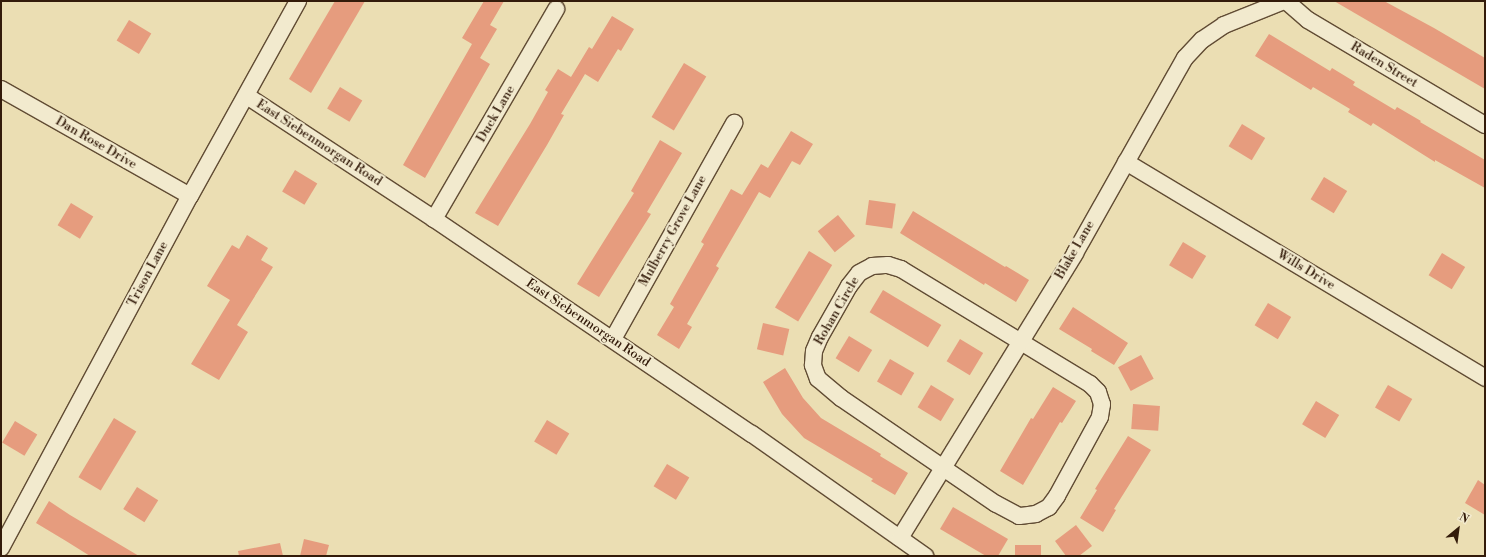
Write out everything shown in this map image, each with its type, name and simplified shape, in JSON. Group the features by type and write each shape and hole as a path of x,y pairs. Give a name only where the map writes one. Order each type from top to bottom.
{"street":[{"name":"Trison Lane","path":"1,549 190,196 247,96 298,1"},
{"name":"Raden Street","path":"1285,1 1308,20 1485,124"},
{"name":"Blake Lane","path":"900,538 1075,253 1185,58 1202,40 1224,25 1285,1"},
{"name":"Duck Lane","path":"434,219 556,9"},
{"name":"Dan Rose Drive","path":"1,89 190,196"},
{"name":"East Siebenmorgan Road","path":"247,96 434,219 752,434 925,556"},
{"name":"Mulberry Grove Lane","path":"613,340 734,123"},
{"name":"Wills Drive","path":"1126,162 1485,378"},
{"name":"Rohan Circle","path":"888,265 900,269 1021,342 1090,384 1098,392 1102,404 1100,417 1057,496 1049,507 1036,514 1019,516 996,504 841,398 818,380 813,365 814,351 820,337 849,286 859,273 872,266 888,265"},
{"path":"1,549 11,556"}],"building":[{"path":"335,1 365,1 311,93 289,79"},
{"path":"484,1 504,1 490,25 497,29 480,58 490,64 425,178 403,165 472,44 462,38"},
{"path":"1334,1 1384,1 1434,28 1485,58 1485,89"},
{"path":"612,16 634,29 621,51 618,49 598,82 585,74 561,114 564,115 547,145 498,226 475,213 530,124 548,92 545,90 558,69 571,77 589,47 592,49"},
{"path":"129,20 151,33 139,54 117,41"},
{"path":"1269,34 1330,71 1332,68 1355,82 1353,85 1395,110 1397,107 1485,160 1485,188 1435,160 1435,162 1373,123 1371,126 1348,112 1350,109 1313,87 1311,90 1255,56"},
{"path":"684,63 706,76 674,130 652,117"},
{"path":"340,87 362,100 349,122 327,108"},
{"path":"1242,124 1265,138 1252,160 1229,146"},
{"path":"791,131 813,144 800,165 792,161 770,198 759,192 716,266 719,268 687,324 692,327 679,349 657,335 674,307 670,304 704,244 701,242 731,189 742,195 761,164 768,168"},
{"path":"660,140 682,153 647,212 651,214 599,297 577,284 634,193 631,191"},
{"path":"295,170 317,183 304,205 282,191"},
{"path":"1324,177 1347,191 1334,213 1311,199"},
{"path":"869,200 896,204 892,229 866,225"},
{"path":"71,203 93,216 80,239 58,225"},
{"path":"913,211 1029,280 1016,302 985,283 984,285 900,233"},
{"path":"838,215 855,236 835,252 818,231"},
{"path":"247,235 268,248 261,260 273,267 237,325 248,332 219,380 191,364 230,300 207,286 232,245 239,249"},
{"path":"1183,242 1206,256 1192,279 1169,265"},
{"path":"809,251 832,265 798,321 775,308"},
{"path":"1442,253 1465,267 1452,289 1429,275"},
{"path":"883,290 941,325 928,347 870,312"},
{"path":"1268,303 1291,317 1278,339 1255,325"},
{"path":"1073,307 1128,343 1114,365 1091,351 1092,349 1059,329"},
{"path":"763,323 789,329 783,355 757,349"},
{"path":"849,336 872,350 859,372 836,358"},
{"path":"960,339 983,353 970,375 947,361"},
{"path":"1141,355 1154,379 1131,391 1118,367"},
{"path":"890,359 914,373 901,396 877,382"},
{"path":"785,368 803,398 821,418 881,454 880,456 908,473 895,495 871,481 873,479 804,438 782,414 763,382"},
{"path":"931,385 954,399 941,421 918,407"},
{"path":"1388,385 1412,399 1399,422 1375,408"},
{"path":"1053,387 1076,401 1062,423 1060,422 1023,485 1000,471 1031,418 1033,419"},
{"path":"1316,401 1339,415 1325,438 1302,424"},
{"path":"1133,404 1160,406 1158,431 1131,429"},
{"path":"114,418 136,431 101,491 78,477"},
{"path":"547,420 569,433 556,455 534,441"},
{"path":"15,421 37,434 24,456 2,442"},
{"path":"1128,436 1151,450 1114,509 1116,510 1103,532 1080,518 1097,490 1095,489"},
{"path":"667,464 689,477 676,500 654,486"},
{"path":"1478,480 1485,485 1485,515 1465,503"},
{"path":"137,487 158,500 144,522 123,509"},
{"path":"49,501 139,556 90,556 36,523"},
{"path":"953,507 1008,539 998,556 986,556 940,529"},
{"path":"1076,525 1092,546 1079,556 1066,556 1055,541"},
{"path":"304,539 329,545 326,556 300,556"},
{"path":"280,543 283,556 239,556 238,551"},
{"path":"1015,545 1041,545 1041,556 1015,556"}]}
